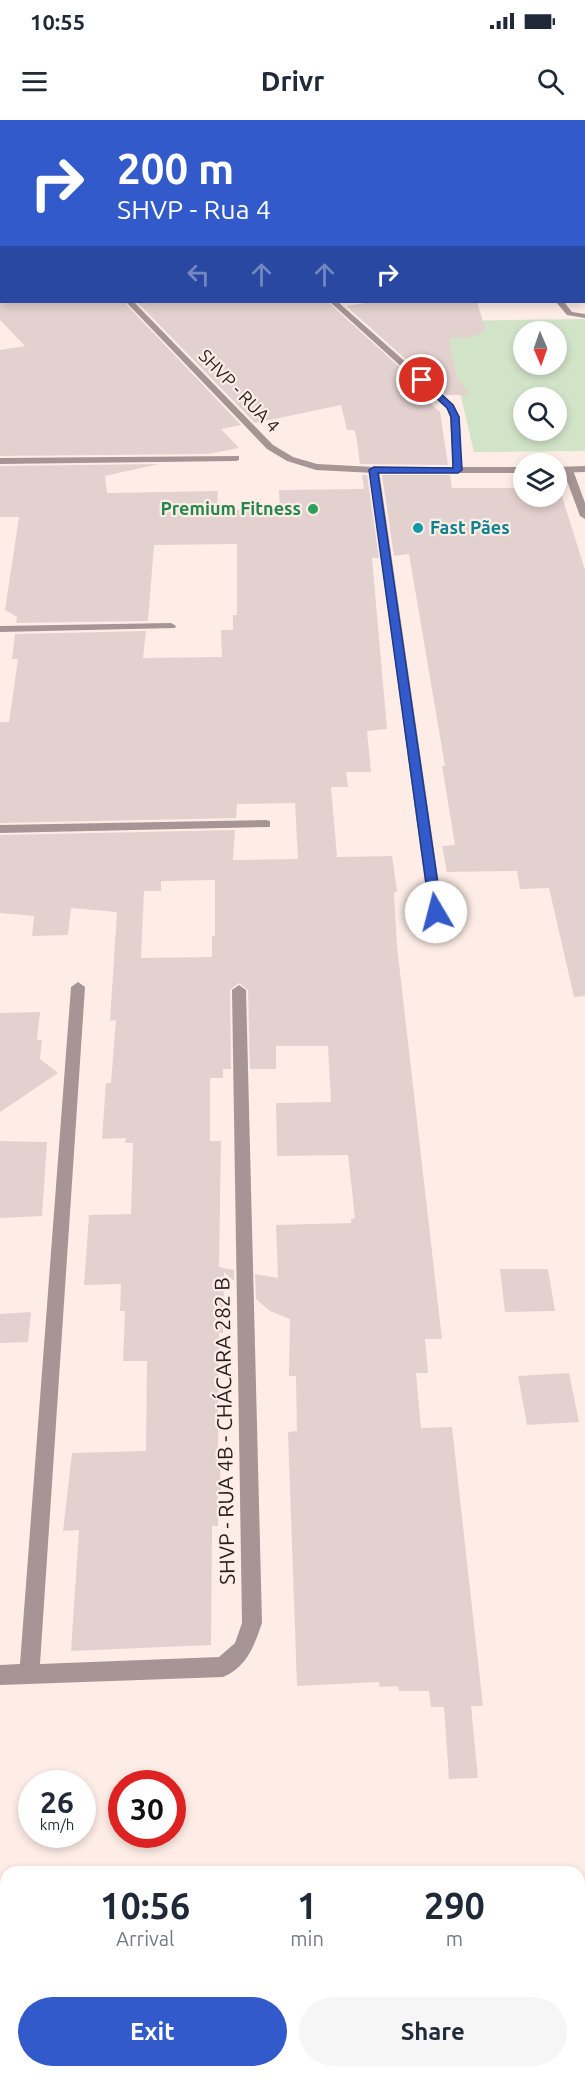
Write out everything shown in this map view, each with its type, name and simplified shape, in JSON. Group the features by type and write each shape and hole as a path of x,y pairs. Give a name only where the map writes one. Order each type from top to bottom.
{"street":[{"name":"SHVP - RUA 4","path":"130,303 270,447 303,464 374,470 513,470"},
{"path":"335,303 451,406 455,417 458,470"},
{"path":"560,303 562,309 569,314 585,316"},
{"path":"0,461 236,458"},
{"path":"585,469 568,470 585,516"},
{"path":"374,470 436,912"},
{"path":"0,629 171,626"},
{"path":"0,829 266,824"},
{"path":"29,1674 78,987"},
{"name":"SHVP - RUA 4B - CHÁCARA 282 B","path":"0,1675 223,1667 242,1650 252,1623 239,990"}],"green space":[{"path":"585,319 585,451 474,452 443,321"}],"building":[{"path":"0,303 125,303 241,425 221,429 239,448 208,454 0,456 0,350 25,346 0,320"},
{"path":"138,303 329,303 430,395 421,395 440,412 448,465 360,464 356,435 354,430 347,430 341,405 255,423"},
{"path":"366,303 477,303 486,331 480,332 481,335 473,335 474,337 449,338 457,378 471,395 446,395 346,306"},
{"path":"159,464 105,476 107,493 218,491 217,510 280,509 279,490 364,489 362,475 367,475 379,558 372,558 387,729 367,731 371,772 346,772 348,787 331,787 337,857 392,856 397,891 394,893 397,946 442,1339 425,1339 428,1373 416,1373 421,1428 452,1427 483,1706 471,1706 478,1778 449,1779 444,1707 431,1707 429,1691 399,1691 398,1686 380,1687 379,1682 297,1686 288,1432 297,1431 296,1376 289,1376 290,1319 270,1311 256,1299 255,1274 278,1278 276,1225 351,1223 351,1219 355,1218 348,1155 277,1156 276,1103 331,1102 328,1046 276,1046 276,1069 250,1069 248,990 239,983 230,990 231,1069 223,1069 223,1078 210,1078 210,1141 221,1141 219,1267 234,1270 234,1281 224,1272 223,1333 219,1333 218,1461 220,1461 221,1495 218,1496 218,1526 212,1526 211,1645 71,1651 79,1530 63,1531 72,1453 146,1451 147,1361 123,1361 125,1311 120,1311 121,1284 84,1285 89,1215 131,1214 133,1143 125,1143 126,1138 102,1139 106,1083 111,1083 116,1020 110,1021 117,912 71,908 68,935 32,936 34,916 0,913 0,835 235,830 233,860 298,859 295,803 237,804 236,818 0,823 0,722 9,722 18,659 12,659 15,634 146,631 143,658 222,657 221,630 233,630 233,615 237,615 237,544 154,545 148,621 16,623 17,617 5,610 19,517 0,517 0,466","holes":["215,880 215,936 212,936 212,957 141,958 144,891 161,891 161,881"]},
{"path":"382,475 450,475 452,488 513,488 513,507 565,507 585,570 585,996 574,997 549,888 520,889 517,871 447,872 442,846 455,845 442,766 445,766 409,554 394,556"},
{"path":"40,1012 37,1040 42,1040 40,1059 58,1073 0,1112 0,1013"},
{"path":"0,1141 47,1142 42,1216 0,1218"},
{"path":"500,1269 548,1269 555,1311 505,1312"},
{"path":"31,1312 28,1342 0,1343 0,1314"},
{"path":"569,1373 579,1422 527,1425 518,1376"}],"place":[{"name":"Premium Fitness","path":"313,509"},
{"name":"Fast Pães","path":"418,528"}],"route":[{"path":"422,380 451,406 455,417 458,470 374,470 436,912"}]}
